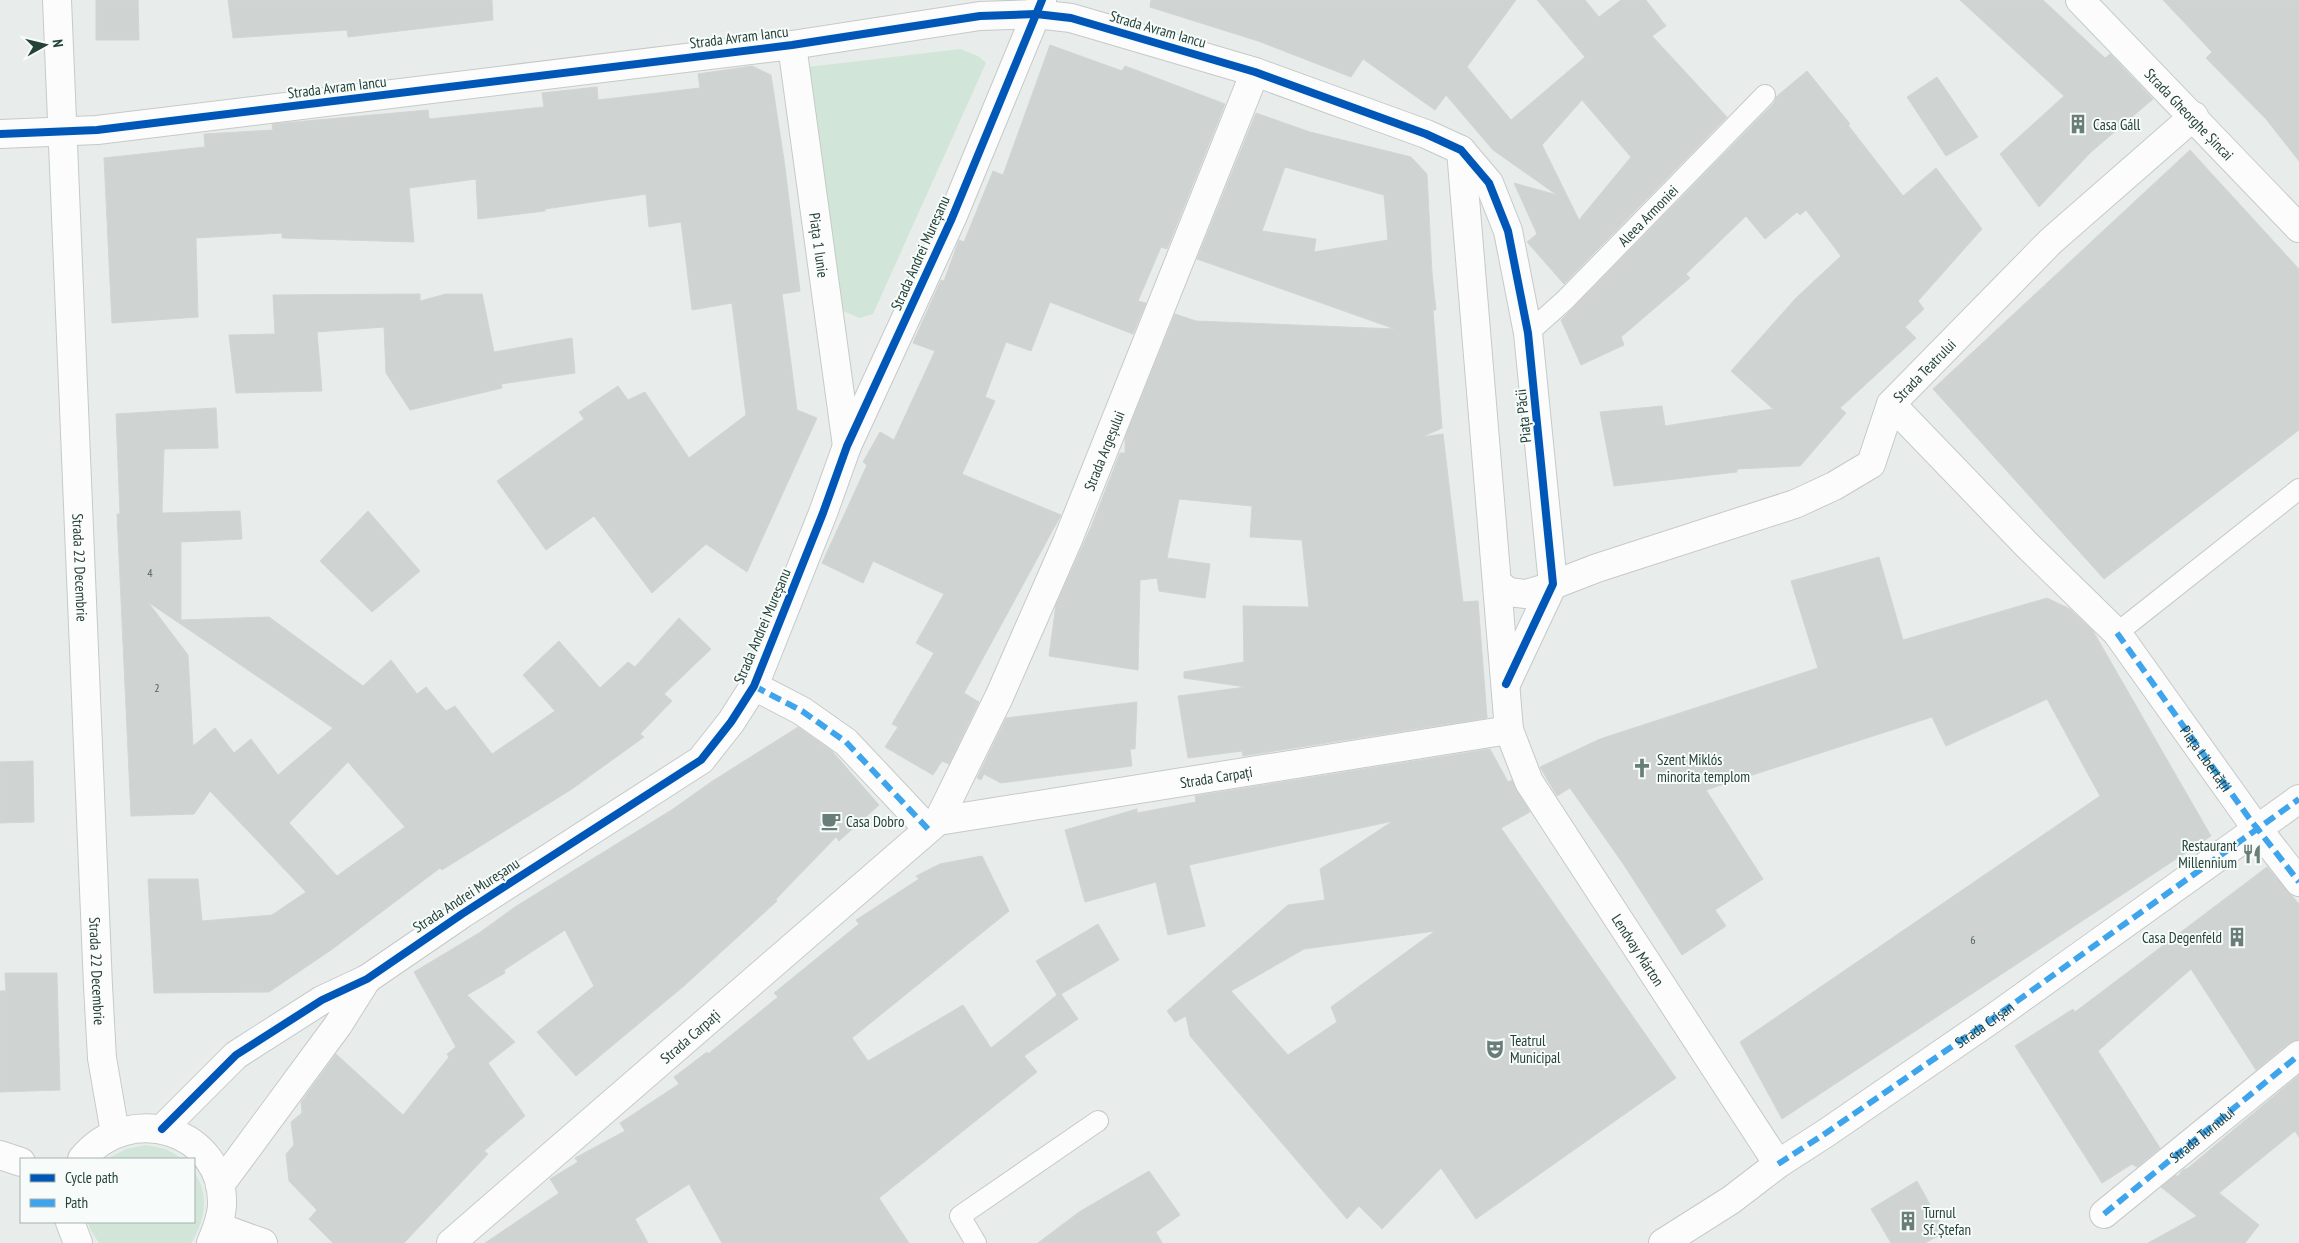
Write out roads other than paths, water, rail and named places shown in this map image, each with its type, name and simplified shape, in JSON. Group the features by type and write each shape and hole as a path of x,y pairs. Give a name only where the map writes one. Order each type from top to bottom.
{"street":[{"name":"Strada 22 Decembrie","path":"57,0 91,848 102,1058 115,1133"},
{"name":"Strada Gheorghe Șincai","path":"2080,0 2194,116 2299,228"},
{"name":"Strada Avram Iancu","path":"0,134 61,133 792,45 1039,7 1255,72 1426,134 1461,150"},
{"name":"Strada Andrei Mureșanu","path":"162,1129 236,1055 322,1000 368,979 462,914 701,760 731,722 754,686 823,513 847,446 952,218 1039,7"},
{"name":"Piața 1 Iunie","path":"792,45 847,446"},
{"name":"Strada Argeșului","path":"933,825 999,697 1067,542 1255,72"},
{"name":"Strada Teatrului","path":"2117,633 2026,545 1891,404 2051,241 2194,116"},
{"name":"Piața Păcii","path":"1461,150 1490,183 1508,231 1528,333 1553,584"},
{"path":"1461,150 1506,684"},
{"path":"1468,245 1481,236 1508,231"},
{"path":"1498,584 1510,592 1526,594 1689,537 1795,504 1834,486 1871,464 1891,404"},
{"path":"1506,684 1553,584"},
{"name":"Piața Libertății","path":"2117,633 2258,830 2299,882"},
{"name":"Lendvay Márton","path":"1506,684 1509,730 1528,782 1778,1164"},
{"path":"754,686 802,711 846,742 933,825"},
{"name":"Strada Carpați","path":"451,1243 933,825 1509,730"},
{"name":"Strada Crișan","path":"1663,1243 1731,1200 1778,1164 1976,1030 2299,800"},
{"name":"Strada Andrei Mureșanu","path":"220,1185 338,1025 368,979"},
{"name":"Strada Turnului","path":"2104,1214 2299,1055"},
{"path":"83,1158 92,1148 115,1133 130,1129 146,1127 162,1129 178,1135 204,1155 214,1169 220,1185 222,1206 215,1235 252,1237 263,1243"},
{"path":"0,1155 20,1162"},
{"path":"70,1223 78,1243"}],"lane":[{"name":"Aleea Armoniei","path":"1528,333 1565,300 1765,95"},
{"path":"2117,633 2299,488"},
{"path":"976,1243 960,1216 1098,1121"}],"place":[{"name":"Casa Gáll","path":"2078,124"},
{"name":"Szent Miklós minorita templom","path":"1642,768"},
{"name":"Casa Dobro","path":"831,821"},
{"name":"Restaurant Millennium","path":"2252,854"},
{"name":"Casa Degenfeld","path":"2237,937"},
{"name":"Teatrul Municipal","path":"1495,1049"},
{"name":"Turnul Sf. Ștefan","path":"1908,1221"}]}
